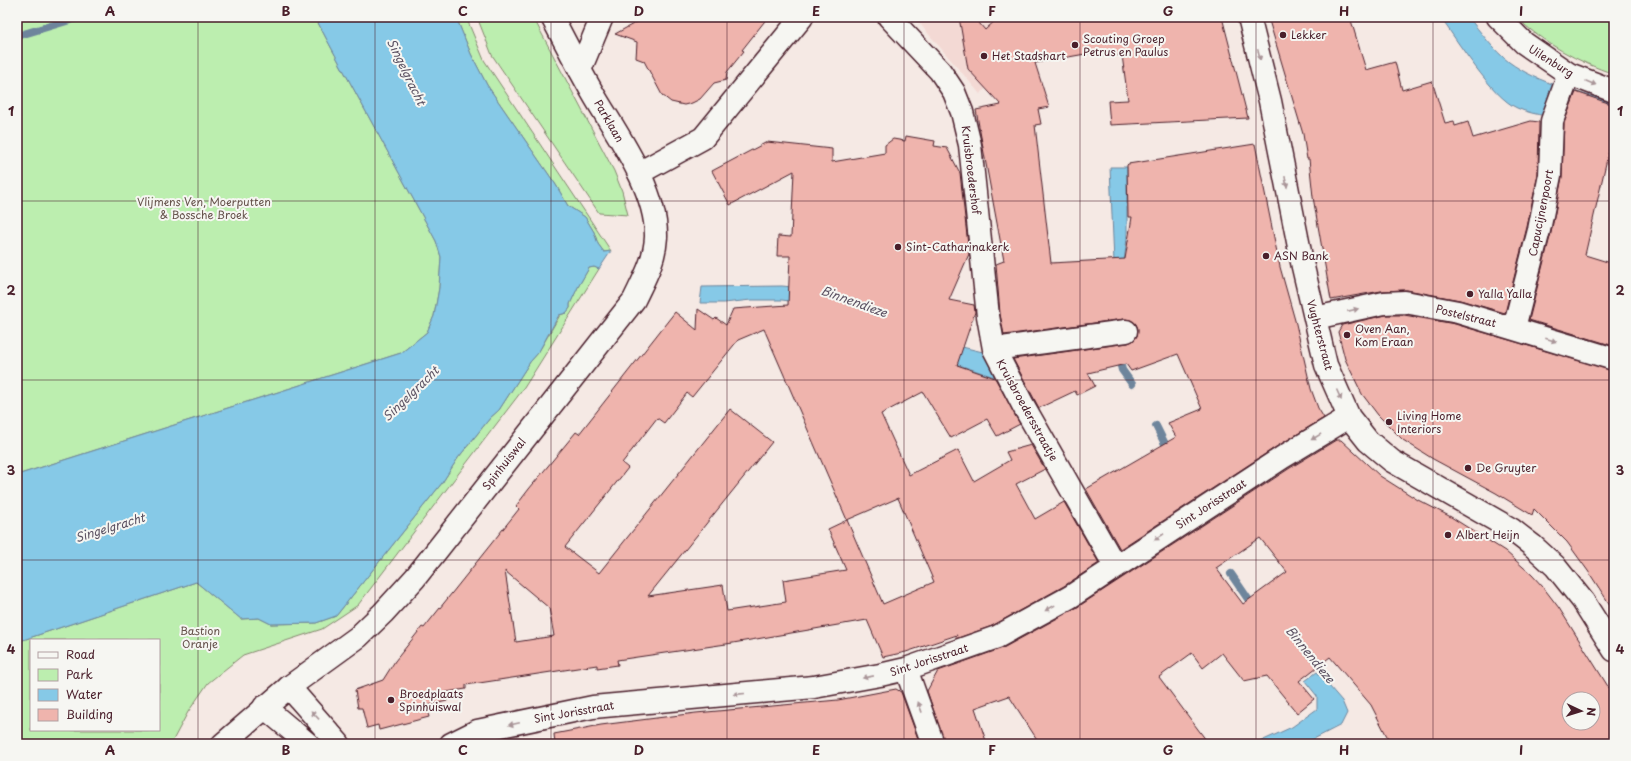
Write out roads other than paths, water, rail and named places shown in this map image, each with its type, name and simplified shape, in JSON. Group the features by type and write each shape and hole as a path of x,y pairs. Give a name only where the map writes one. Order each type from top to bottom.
{"street":[{"name":"Parklaan","path":"552,17 580,70 639,173"},
{"path":"580,70 602,17"},
{"path":"639,173 702,138 802,17"},
{"name":"Kruisbroedershof","path":"889,17 940,70 954,92 962,112 970,145 988,316 994,349"},
{"name":"Vughterstraat","path":"1249,17 1270,101 1303,267 1326,365 1349,417 1368,440 1392,462 1511,529 1533,546 1555,566 1583,601 1614,650"},
{"name":"Uilenburg","path":"1498,17 1524,43 1567,79 1614,91"},
{"name":"Capucijnenpoort","path":"1514,328 1539,230 1550,175 1552,122 1567,79"},
{"name":"Spinhuiswal","path":"223,744 289,687 358,637 383,613 415,578 634,300 652,260 656,237 654,214 639,173"},
{"name":"Postelstraat","path":"1315,318 1384,303 1405,302 1458,312 1614,359"},
{"name":"Kruisbroedersstraatje","path":"1114,566 1023,405 994,349 1126,331"},
{"name":"Sint Jorisstraat","path":"451,744 477,731 593,707 814,687 906,669 997,637 1070,597 1114,566 1283,456 1349,417"},
{"path":"906,669 933,744"},
{"path":"289,687 339,744"},
{"path":"264,708 308,744"}],"water":[{"name":"Singelgracht","path":"315,17 456,17 471,54 487,85 556,185 568,206 585,217 594,232 598,244 604,252 611,251 599,269 594,267 589,268 578,287 570,304 570,308 566,313 559,315 538,353 530,362 499,410 490,418 458,458 442,483 336,616 316,623 271,624 259,618 241,619 196,582 17,642 17,475 401,353 427,332 434,316 439,288 441,257 436,241"},
{"path":"1440,17 1468,17 1498,52 1521,70 1560,87 1614,103 1614,133 1581,122 1524,111 1507,102 1486,80"},
{"path":"1110,167 1127,167 1127,238 1124,262 1114,262"},
{"path":"782,286 824,290 958,346 987,353 994,377 953,363 824,306 782,300 700,303 702,287"},
{"path":"1317,672 1342,701 1347,713 1341,725 1304,744 1255,744 1292,727 1317,709 1317,696 1305,681"}],"waterway":[{"path":"17,36 80,17"},
{"name":"Binnendieze","path":"1114,339 1122,370 1132,384"},
{"name":"Binnendieze","path":"1156,426 1169,452"},
{"name":"Binnendieze","path":"1231,574 1248,599"}],"place":[{"name":"Lekker","path":"1283,35"},
{"name":"Scouting Groep Petrus en Paulus","path":"1075,45"},
{"name":"Het Stadshart","path":"984,56"},
{"name":"Sint-Catharinakerk","path":"898,247"},
{"name":"ASN Bank","path":"1266,256"},
{"name":"Yalla Yalla","path":"1470,294"},
{"name":"Oven Aan, Kom Eraan","path":"1347,335"},
{"name":"Living Home Interiors","path":"1389,422"},
{"name":"De Gruyter","path":"1468,468"},
{"name":"Albert Heijn","path":"1448,535"},
{"name":"Broedplaats Spinhuiswal","path":"391,700"}],"park label":[{"name":"Vlijmens Ven, Moerputten & Bossche Broek","path":"204,208"},
{"name":"Bastion Oranje","path":"200,637"}]}
